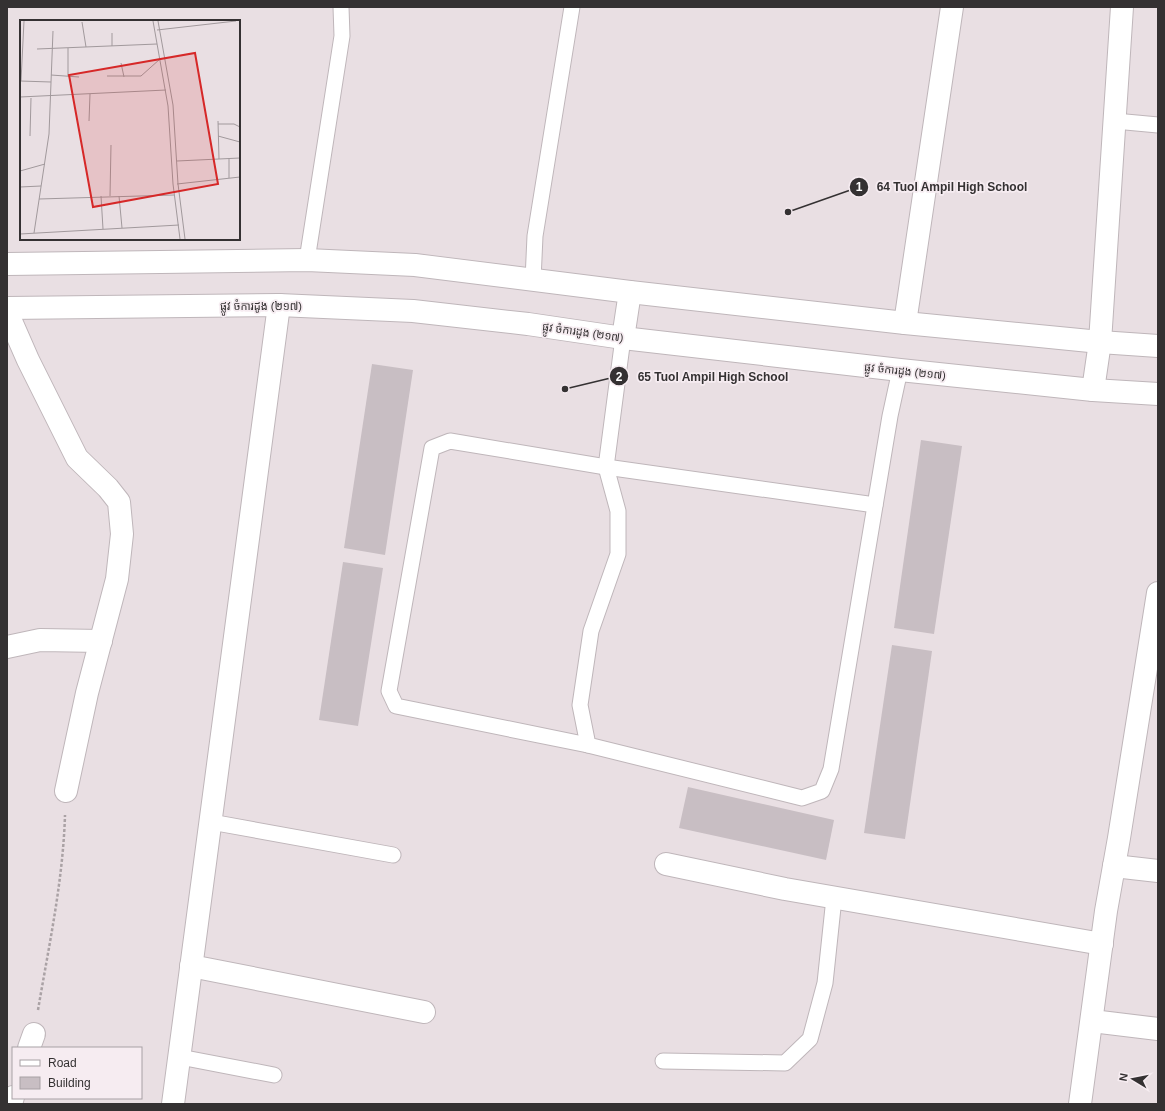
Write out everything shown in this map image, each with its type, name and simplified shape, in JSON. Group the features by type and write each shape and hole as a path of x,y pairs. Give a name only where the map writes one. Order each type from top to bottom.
{"street":[{"path":"905,323 952,7"},
{"path":"1093,390 1100,342 1122,7"},
{"path":"7,264 308,260 415,264 630,292 905,323 1100,342 1158,346"},
{"path":"623,338 630,292"},
{"path":"173,1104 279,305"},
{"name":"ផ្លូវ ចំការដូង (២១៧)","path":"7,308 279,305 413,311 528,324 623,338 900,370 1093,390 1158,394"},
{"path":"7,312 28,360 77,458 108,488 119,502 122,534 117,579 87,693 66,791"},
{"path":"1080,1104 1102,944 1158,593"},
{"path":"7,647 40,640 101,642"},
{"path":"666,864 785,890 1102,944"},
{"path":"1114,866 1158,871"},
{"path":"191,966 424,1012"},
{"path":"1092,1021 1158,1029"}],"lane":[{"path":"308,260 342,36 341,7"},
{"path":"533,280 535,236 572,7"},
{"path":"1115,121 1158,125"},
{"path":"588,745 580,705 591,631 618,554 618,511 606,467 623,338"},
{"path":"875,505 606,467 450,441 432,448 390,692 396,706 588,745 802,798 822,791 831,769 890,416 900,370"},
{"path":"211,822 393,855"},
{"path":"663,1061 784,1064 810,1039 825,983 834,898"},
{"path":"180,1057 274,1075"}],"path":[{"path":"32,1041 58,896 65,836 66,791"}],"building":[{"path":"372,364 413,370 385,555 344,548"},
{"path":"921,440 962,446 934,634 894,628"},
{"path":"343,562 383,568 358,726 319,720"},
{"path":"892,645 932,651 905,839 864,833"},
{"path":"688,787 834,820 826,860 679,828"}],"place":[{"name":"64 Tuol Ampil High School","path":"788,212"},
{"name":"65 Tuol Ampil High School","path":"565,389"}]}
